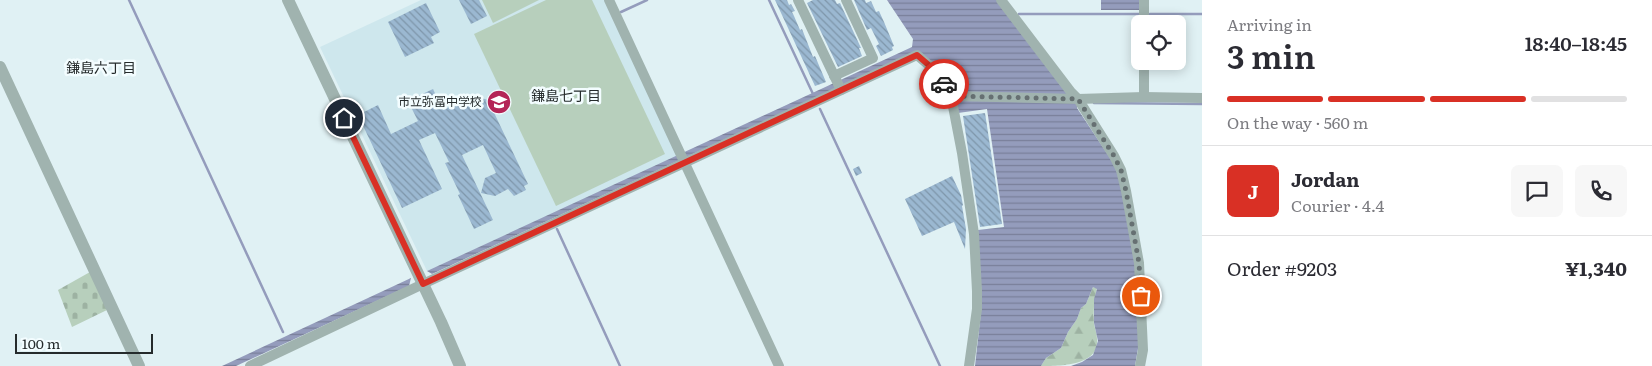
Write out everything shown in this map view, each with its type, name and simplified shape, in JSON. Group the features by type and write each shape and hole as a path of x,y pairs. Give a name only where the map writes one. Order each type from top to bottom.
{"street":[{"path":"288,0 460,366"},
{"path":"609,0 779,366"},
{"path":"798,0 840,90"},
{"path":"834,77 873,58 846,0"},
{"path":"1001,0 1076,98 1121,170 1139,263 1143,350 1140,366"},
{"path":"1144,0 1144,15"},
{"path":"250,366 917,55 938,73 952,96 962,153 974,234 977,300 969,366"},
{"path":"0,67 139,366"},
{"path":"1144,70 1144,97"},
{"path":"952,96 1202,98"}],"shaded area":[{"name":"市立弥冨中学校","path":"421,0 605,0 678,156 427,271 320,47"}],"green space":[{"path":"482,0 539,0 493,23"},
{"path":"546,0 592,0 665,154 556,206 474,34"},
{"path":"90,272 107,310 72,327 58,290"},
{"path":"1093,287 1097,288 1094,302 1094,324 1097,339 1096,348 1092,355 1077,363 1041,366 1046,358 1061,348 1081,308 1086,304"}],"water":[{"path":"887,0 998,0 1077,103 1077,108 1114,164 1120,181 1135,265 1139,343 1135,366 1071,366 1093,355 1098,341 1094,323 1094,299 1097,289 1093,287 1086,304 1081,308 1061,348 1046,358 1041,366 975,366 982,303 978,230 1004,227 987,109 958,113 951,93 939,70 917,51 432,274 427,271 912,47 913,39"},
{"path":"1101,0 1139,0 1139,10 1101,10"},
{"path":"411,278 409,286 236,366 222,366"}],"building":[{"path":"459,0 479,0 487,16 471,24"},
{"path":"775,0 787,0 789,5 791,4 795,11 792,12 800,30 802,29 813,57 815,56 826,82 815,86"},
{"path":"813,0 835,0 837,4 840,3 861,48 859,48 862,56 838,67 807,3"},
{"path":"854,0 865,0 866,3 871,1 876,12 879,11 894,46 892,47 893,50 881,56 876,46 879,44 871,28 867,30"},
{"path":"426,3 440,32 431,37 434,43 405,57 388,22"},
{"path":"433,89 443,110 468,98 475,99 475,96 488,100 528,184 524,186 526,190 514,196 508,189 495,196 481,193 485,178 496,173 483,145 462,155 493,220 474,229 445,163 449,162 435,133 419,140 442,189 402,208 358,115 378,105 391,134 418,121 410,105 418,101 416,97"},
{"path":"985,113 1002,224 980,227 963,116"},
{"path":"859,166 862,173 856,176 853,169"},
{"path":"952,176 961,195 963,205 966,229 965,249 954,222 922,236 905,199"}],"waterway":[{"path":"129,0 283,332"},
{"path":"621,12 647,0"},
{"path":"769,0 813,94"},
{"path":"1019,14 1139,14"},
{"path":"1150,14 1202,14"},
{"path":"1094,103 1202,104"},
{"path":"820,109 940,366"},
{"path":"557,229 620,366"}],"way so far":[{"path":"944,84 951,96 1078,99 1121,170 1139,263 1141,296"}],"place":[{"name":"市立弥冨中学校","path":"499,102"}],"district":[{"name":"鎌島六丁目","path":"101,68"},
{"name":"鎌島七丁目","path":"566,96"}],"route":[{"path":"344,118 423,284 917,55 938,73 944,84"}]}
